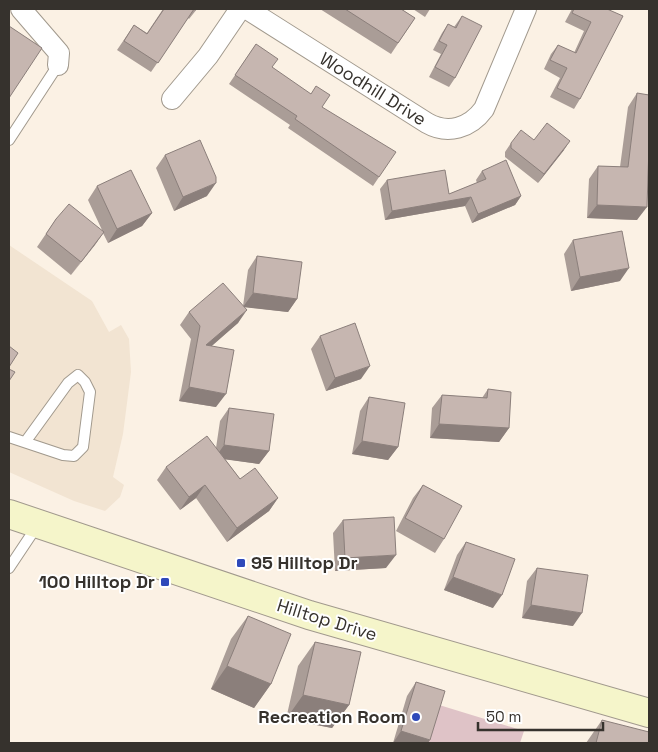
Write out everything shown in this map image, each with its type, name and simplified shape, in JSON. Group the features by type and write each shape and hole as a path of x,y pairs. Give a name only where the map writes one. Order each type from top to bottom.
{"main road":[{"name":"Hilltop Drive","path":"9,514 309,615 649,713"}],"street":[{"path":"21,9 59,53 58,65"},
{"path":"172,99 208,56 240,9"},
{"name":"Woodhill Drive","path":"247,9 437,129 459,128 468,125 476,120 484,110 526,9"}],"lane":[{"path":"9,140 58,65"},
{"path":"9,437 26,441 63,455 74,456 83,446 90,392 85,382 78,375 68,383 26,441"},
{"path":"9,568 37,525"}],"shaded area":[{"path":"9,245 92,301 109,332 121,325 129,339 131,372 123,434 113,477 124,485 120,497 105,511 74,501 9,472"},
{"path":"436,704 524,731 520,743 424,743"}],"building":[{"path":"164,9 194,9 158,63 124,41 134,25 147,34"},
{"path":"345,9 401,9 415,18 398,43"},
{"path":"574,9 607,9 623,16 580,99 557,88 567,68 550,60 558,45 576,53 591,22 572,13"},
{"path":"462,16 482,26 455,78 435,67 447,45 439,41 448,24 456,28"},
{"path":"9,26 42,48 9,98"},
{"path":"256,44 278,59 272,67 311,94 316,86 330,95 322,107 396,152 379,177 295,119 297,116 235,75"},
{"path":"637,93 649,95 647,207 597,205 598,166 628,167"},
{"path":"547,123 570,141 544,174 511,148 511,143 521,130 534,140"},
{"path":"200,140 216,177 216,183 183,197 165,155"},
{"path":"506,160 521,196 478,214 471,197 392,211 387,180 445,170 449,194 486,179 482,171"},
{"path":"131,170 152,213 117,229 97,186"},
{"path":"69,204 104,232 81,262 46,234"},
{"path":"622,231 629,268 580,277 573,240"},
{"path":"257,256 302,262 297,299 253,293"},
{"path":"223,283 247,310 206,345 234,350 226,394 189,387 200,326 189,312"},
{"path":"355,323 370,366 335,378 320,336"},
{"path":"9,346 18,353 9,367"},
{"path":"9,369 15,372 9,381"},
{"path":"488,389 511,392 509,428 439,424 442,395 487,398"},
{"path":"369,397 405,403 398,447 362,441"},
{"path":"229,408 274,414 269,451 224,445"},
{"path":"207,436 240,479 255,468 278,498 237,528 205,485 189,497 166,467"},
{"path":"423,485 462,506 444,539 405,518"},
{"path":"394,517 396,555 345,558 343,520"},
{"path":"466,542 515,559 502,595 453,577"},
{"path":"537,568 588,575 582,613 531,605"},
{"path":"248,616 291,634 271,684 227,666"},
{"path":"315,642 361,652 349,705 303,695"},
{"path":"416,682 445,691 430,740 401,731"},
{"path":"602,720 649,732 649,743 596,743"}],"place":[{"name":"95 Hilltop Dr","path":"241,563"},
{"name":"100 Hilltop Dr","path":"165,582"},
{"name":"Recreation Room","path":"416,717"}]}
